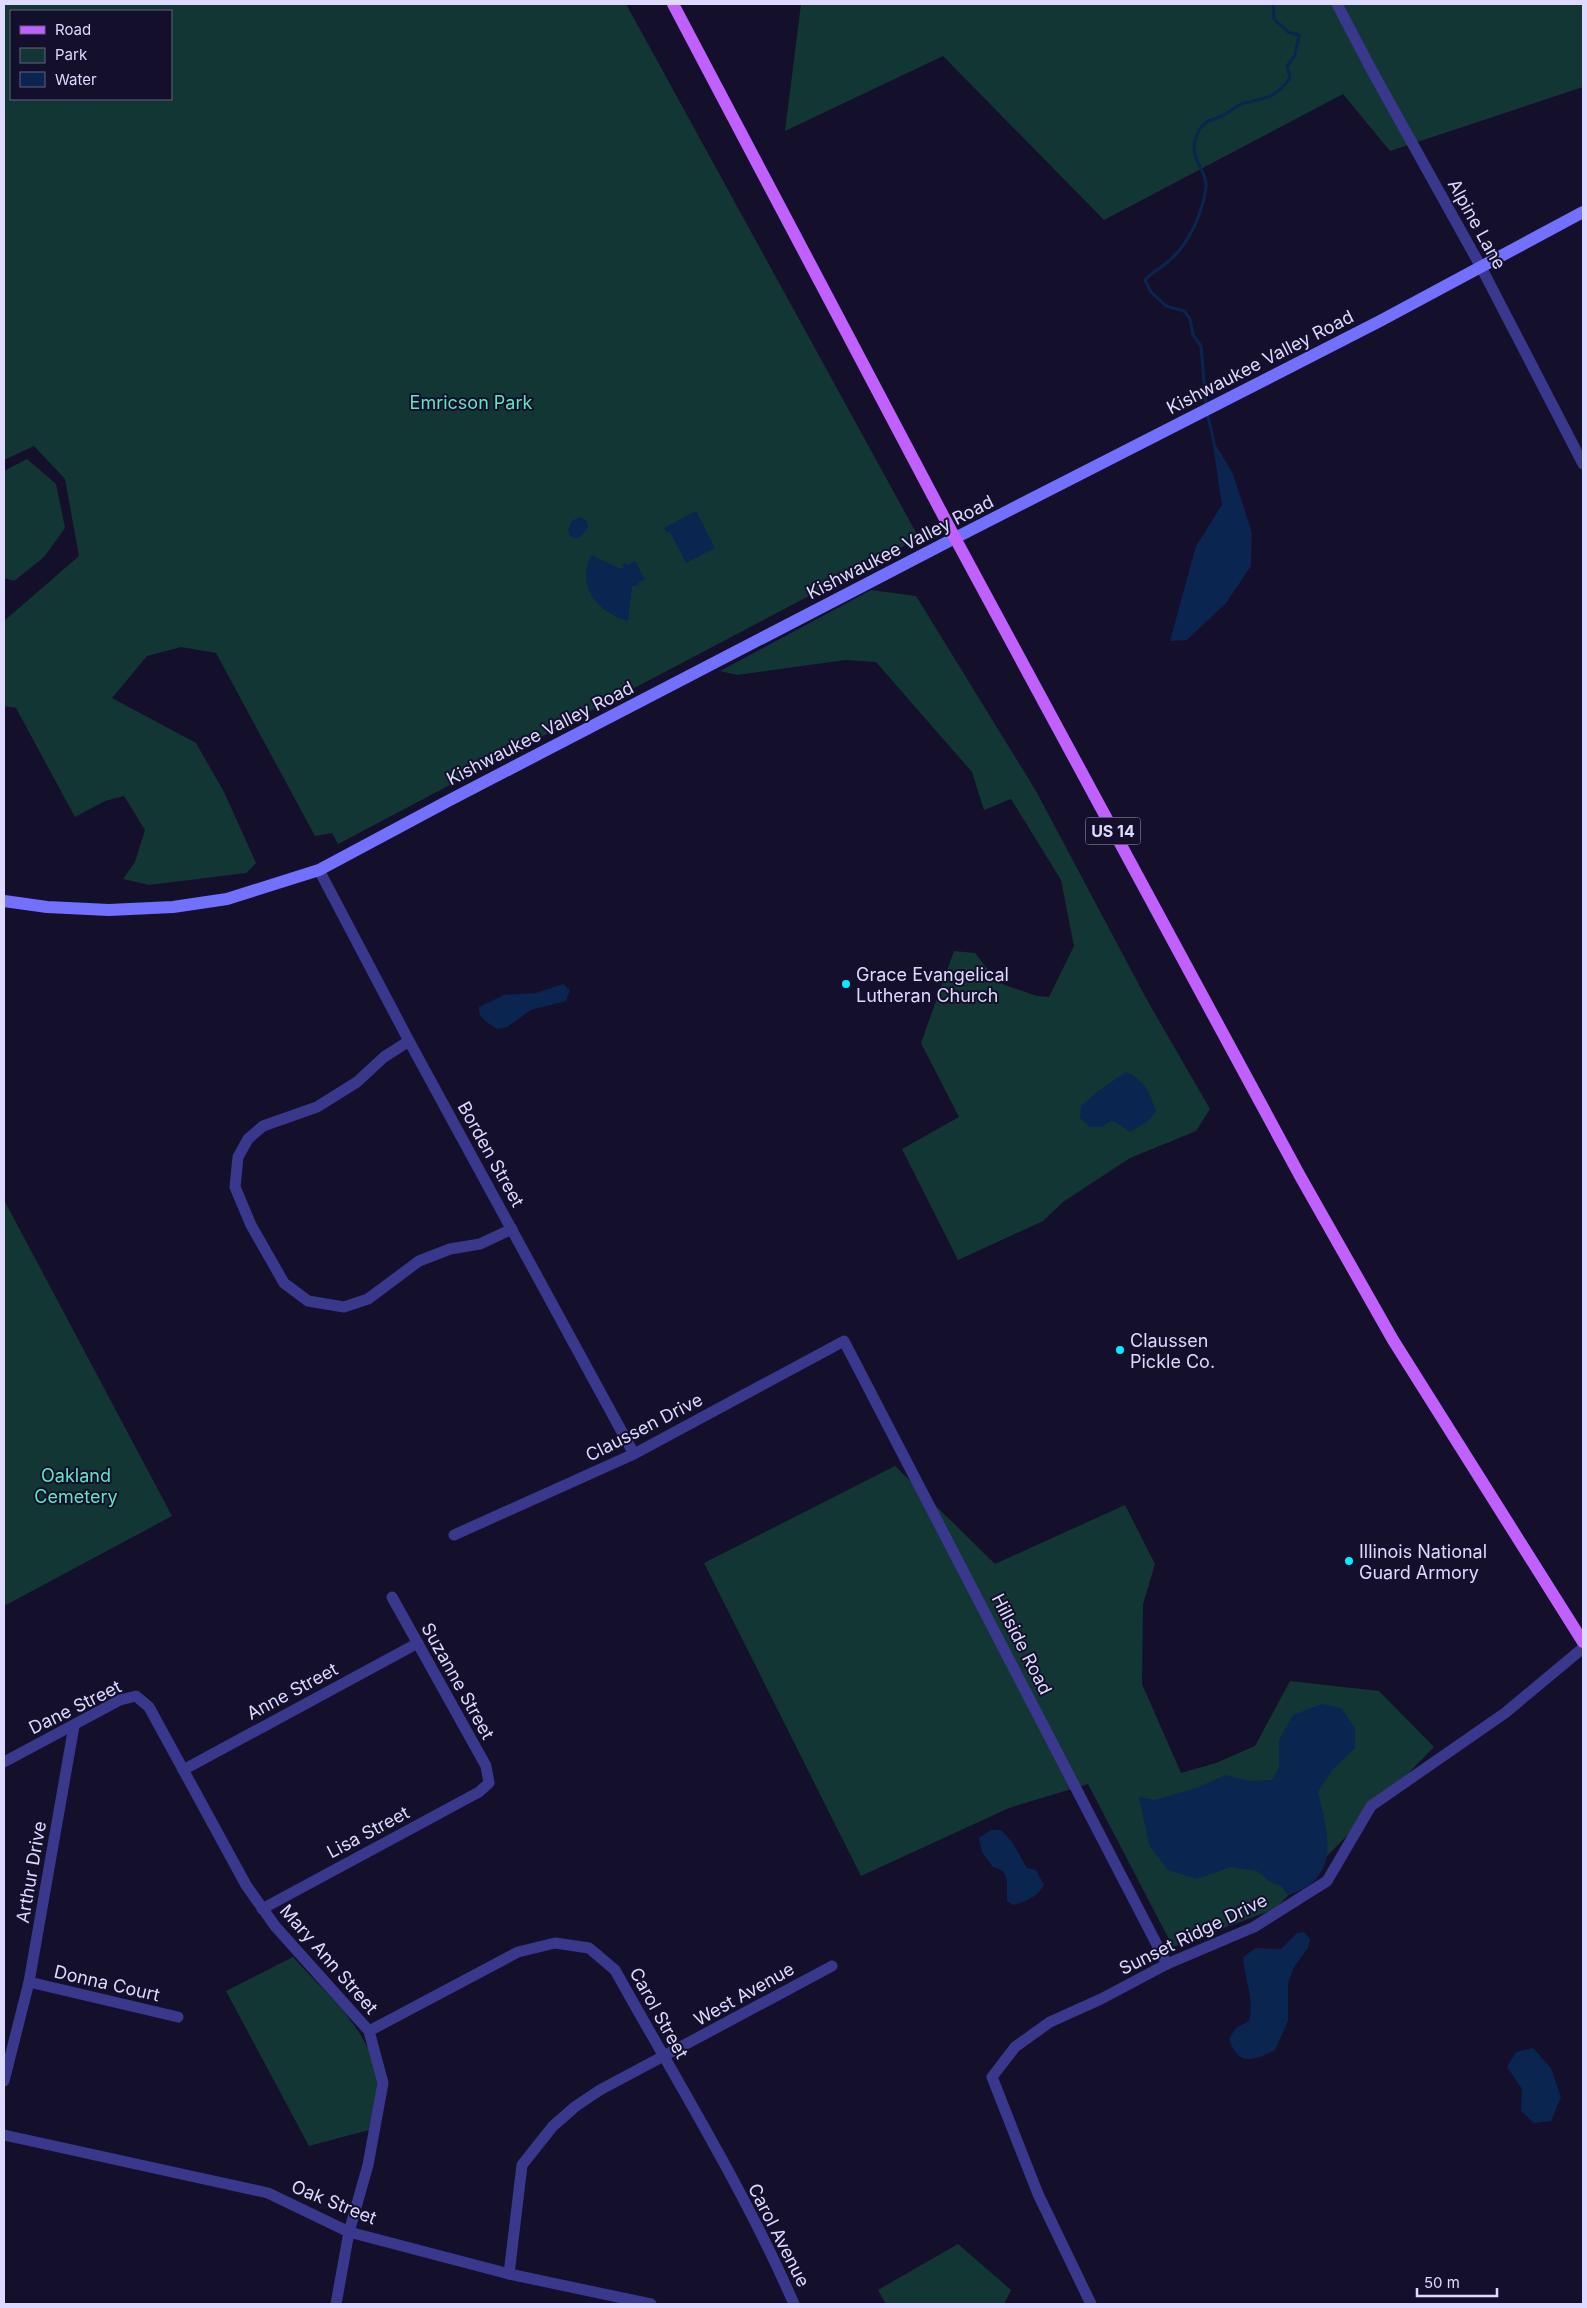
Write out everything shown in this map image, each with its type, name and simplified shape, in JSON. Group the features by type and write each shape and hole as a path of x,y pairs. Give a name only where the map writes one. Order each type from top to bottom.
{"main road":[{"name":"US 14","path":"673,4 955,538 1314,1202 1393,1340 1583,1642"}],"street":[{"name":"Alpine Lane","path":"1337,4 1481,267 1583,464"},
{"name":"Kishwaukee Valley Road","path":"4,901 48,908 109,910 173,907 227,899 319,870 448,801 1481,267 1583,212"},
{"name":"Borden Street","path":"319,870 409,1041 634,1454"},
{"path":"409,1041 384,1057 357,1082 316,1107 263,1126 248,1139 238,1157 235,1187 251,1225 284,1283 308,1302 344,1307 368,1299 419,1261 450,1249 480,1244 512,1229"},
{"name":"Claussen Drive","path":"454,1535 634,1454 844,1341"},
{"name":"Hillside Road","path":"844,1341 1167,1964"},
{"name":"Suzanne Street","path":"392,1597 486,1766 488,1783"},
{"name":"Anne Street","path":"183,1770 418,1643"},
{"name":"Sunset Ridge Drive","path":"1091,2304 1038,2194 992,2077 1015,2047 1050,2022 1101,1999 1167,1964 1254,1927 1327,1881 1371,1806 1505,1713 1583,1648"},
{"name":"Mary Ann Street","path":"136,1696 149,1707 246,1885 262,1909 368,2030 383,2084 368,2165 350,2232 336,2304"},
{"name":"Dane Street","path":"4,1762 120,1700 136,1696"},
{"name":"Arthur Drive","path":"4,2081 29,1982 74,1726"},
{"name":"Lisa Street","path":"262,1909 480,1792 488,1783"},
{"name":"Carol Street","path":"368,2030 518,1952 556,1942 589,1948 616,1970 733,2181"},
{"name":"West Avenue","path":"509,2274 522,2165 553,2126 576,2106 600,2090 664,2058 832,1966"},
{"name":"Donna Court","path":"29,1982 178,2017"},
{"name":"Oak Street","path":"4,2135 268,2194 350,2232 509,2274 651,2304"},
{"name":"Carol Avenue","path":"733,2181 776,2262 794,2304"}],"green space":[{"name":"Emricson Park","path":"4,4 626,4 919,538 338,844 332,833 315,836 216,653 181,647 147,656 112,698 196,743 224,792 256,863 246,873 149,885 123,879 135,862 145,830 124,796 105,801 75,817 16,708 4,706 4,621 79,556 65,479 34,446 4,460"},
{"path":"801,4 1583,4 1583,87 1390,151 1343,94 1104,220 943,56 785,131"},
{"path":"27,459 56,484 65,528 44,557 14,581 4,578 4,471"},
{"path":"871,590 916,596 1036,791 1147,1000 1210,1109 1196,1131 1130,1158 1063,1202 1043,1221 958,1260 902,1149 959,1117 921,1043 954,951 975,953 999,983 1037,996 1049,997 1074,946 1061,880 1011,799 984,810 972,772 876,662 845,660 737,675 720,671"},
{"name":"Oakland Cemetery","path":"4,1200 172,1516 4,1606"},
{"path":"895,1466 995,1564 1125,1505 1155,1564 1143,1604 1142,1684 1181,1773 1216,1763 1255,1746 1290,1681 1379,1691 1434,1747 1275,1909 1173,1947 1088,1784 1009,1808 861,1876 704,1563"},
{"path":"293,1957 332,1998 357,2029 367,2045 374,2063 377,2081 376,2099 369,2130 309,2146 226,1991"},
{"path":"958,2244 1011,2290 1004,2304 886,2304 878,2290"}],"water":[{"path":"1212,439 1233,474 1252,533 1251,566 1226,603 1187,640 1170,641 1196,546 1222,505"},
{"path":"696,511 715,548 686,563 670,532 667,533 664,528"},
{"path":"580,517 586,520 588,527 582,535 572,538 568,530 573,520"},
{"path":"591,555 621,569 624,567 622,565 626,563 628,565 635,561 645,579 638,583 639,585 632,586 628,621 607,611 592,597 586,578"},
{"path":"563,984 570,990 566,1001 531,1010 507,1027 497,1029 484,1020 480,1014 479,1007 504,995 536,993"},
{"path":"1126,1072 1138,1079 1146,1088 1156,1112 1147,1122 1130,1132 1114,1121 1102,1127 1090,1127 1080,1118 1081,1106 1098,1091"},
{"path":"1322,1704 1341,1708 1355,1728 1355,1748 1333,1769 1318,1792 1325,1823 1327,1853 1324,1866 1317,1878 1305,1888 1288,1895 1282,1887 1269,1881 1257,1871 1230,1867 1197,1879 1168,1870 1149,1845 1139,1797 1155,1800 1196,1788 1226,1775 1250,1781 1272,1780 1279,1768 1279,1740 1293,1715"},
{"path":"991,1830 1001,1830 1012,1842 1027,1868 1036,1870 1044,1885 1031,1898 1013,1905 1007,1901 1007,1880 1003,1871 992,1866 982,1852 979,1838"},
{"path":"1304,1932 1310,1939 1308,1948 1294,1967 1288,1983 1288,2021 1275,2050 1253,2059 1242,2058 1237,2054 1229,2039 1236,2028 1249,2021 1251,2013 1243,1957 1256,1948 1281,1949 1297,1933"},
{"path":"1533,2048 1551,2068 1561,2097 1551,2121 1534,2123 1521,2111 1522,2089 1507,2067 1516,2052"}],"waterway":[{"path":"1206,405 1201,346 1193,335 1190,319 1184,311 1166,306 1151,292 1145,280 1169,261 1183,246 1194,227 1202,207 1206,180 1197,161 1194,147 1195,139 1202,126 1239,105 1270,96 1280,90 1290,78 1287,66 1295,55 1299,35 1288,32 1274,19 1273,4"},
{"path":"1207,412 1214,442"}],"place":[{"name":"Grace Evangelical Lutheran Church","path":"846,984"},
{"name":"Claussen Pickle Co.","path":"1120,1350"},
{"name":"Illinois National Guard Armory","path":"1349,1561"}]}
